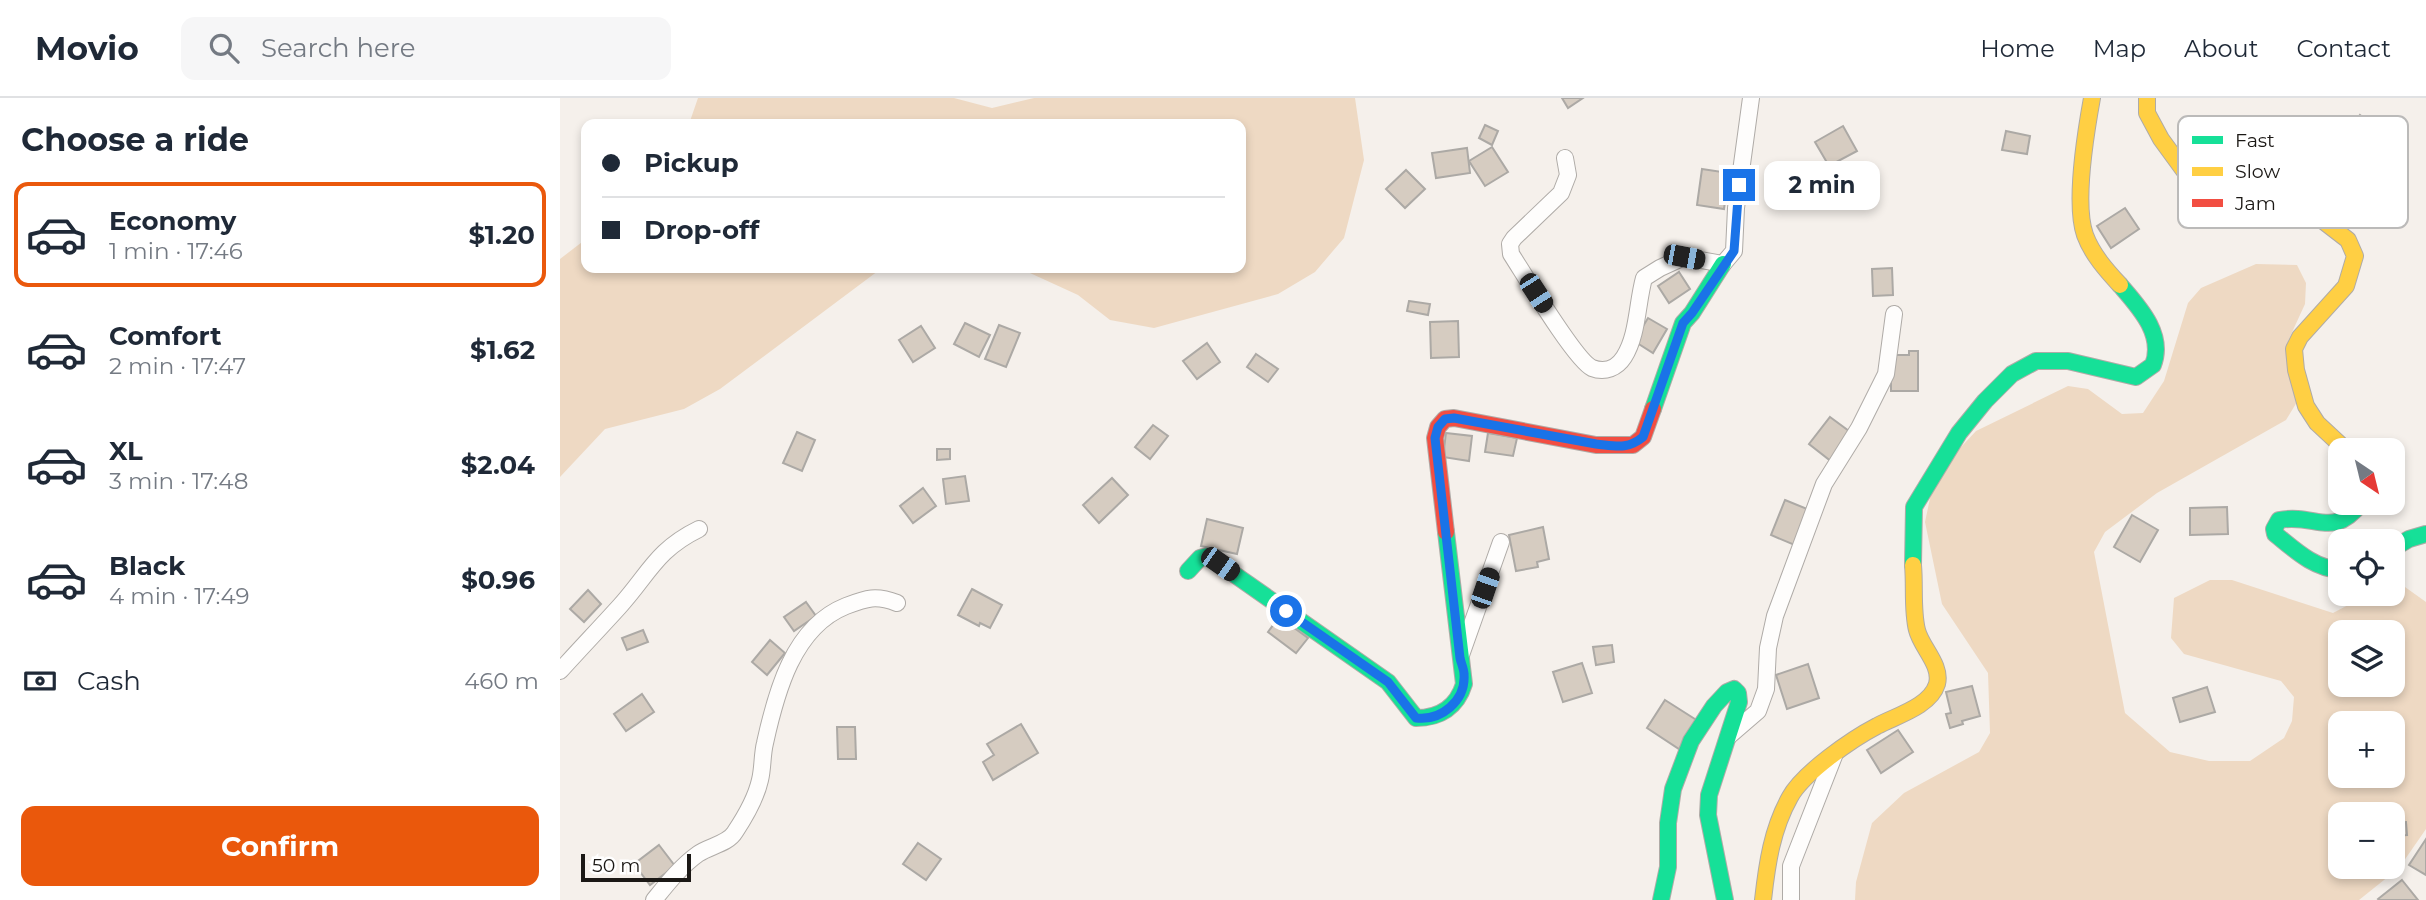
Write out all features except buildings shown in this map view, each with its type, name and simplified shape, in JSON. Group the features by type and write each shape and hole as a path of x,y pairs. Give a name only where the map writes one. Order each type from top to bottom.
{"street":[{"path":"1188,571 1200,558 1208,556 1388,682 1416,718 1430,720 1452,707 1461,691 1464,675 1435,438 1438,427 1445,419 1454,418 1596,444 1633,446 1643,437 1683,323 1734,251 1736,208 1751,98"},
{"path":"1763,900 1769,849 1790,796 1809,773 1875,727 1911,710 1933,693 1938,681 1931,657 1917,631 1912,540 1914,507 1959,433 2012,374 2036,361 2068,362 2136,377 2152,366 2156,358 2150,325 2092,250 2084,230 2082,206 2087,128 2092,98"},
{"path":"2147,98 2147,113 2161,139 2178,162"},
{"path":"1565,158 1568,175 1561,193 1510,244 1511,254 1590,367 1603,370 1614,368 1623,359 1630,345 1644,278 1684,257 1723,264"},
{"path":"2332,228 2348,240 2355,256 2351,275 2333,303 2300,337 2294,349 2296,370 2306,406 2317,424 2333,438"},
{"path":"1729,736 1758,711 1766,689 1768,648 1775,616 1824,484 1859,428 1886,374 1894,314"},
{"path":"2328,568 2312,562 2275,534 2274,529 2279,520 2290,517 2334,525 2354,515"},
{"path":"560,671 621,605 658,557 682,537 699,529"},
{"path":"2405,541 2426,534"},
{"path":"1460,658 1501,542"},
{"path":"654,900 670,880 698,854 733,836 760,780 764,745 790,659 818,623 840,608 863,599 881,597 897,603"},
{"path":"1661,900 1668,867 1668,823 1673,789 1691,741 1714,706 1727,692 1734,689 1738,693 1739,702 1712,783 1708,814 1725,900"},
{"path":"1791,900 1791,866 1834,756"}],"shaded area":[{"path":"698,98 954,98 992,108 1034,98 1355,98 1364,160 1344,238 1315,272 1278,294 1154,328 1110,320 1078,295 1030,273 1246,273 1246,119 691,119"},
{"path":"581,243 581,273 875,273 720,389 684,409 605,429 560,477 560,259"},
{"path":"2256,264 2297,265 2306,283 2305,304 2288,341 2297,402 2286,420 2157,493 2105,532 2094,552 2125,713 2170,752 2209,761 2250,761 2284,738 2292,721 2294,697 2281,681 2184,654 2171,638 2174,598 2210,580 2232,580 2333,613 2346,606 2405,606 2405,587 2426,602 2426,829 2405,859 2405,802 2328,802 2328,879 2385,879 2359,900 1855,900 1856,882 1872,823 1904,793 1979,752 1990,733 1988,673 1942,604 1925,522 1935,475 1976,431 2068,386 2088,389 2122,414 2143,413 2164,381 2188,303 2201,288"}],"traffic: fast":[{"path":"1653,409 1683,323 1723,264"},
{"path":"1913,565 1914,507 1959,433 2012,374 2036,361 2068,361 2136,377 2153,365 2156,354 2153,332 2142,311 2120,285"},
{"path":"2328,568 2305,557 2275,534 2274,529 2279,520 2333,523 2349,515"},
{"path":"1188,571 1200,558 1208,556 1388,682 1416,718 1433,716 1452,705 1464,684 1446,532"},
{"path":"2405,541 2426,534"},
{"path":"1661,900 1668,867 1668,823 1673,789 1691,741 1714,706 1727,692 1734,689 1738,693 1739,702 1709,795 1708,815 1725,900"}],"traffic: slow":[{"path":"2092,98 2082,167 2082,222 2091,249 2120,285"},
{"path":"2147,98 2147,113 2178,162"},
{"path":"2332,228 2348,240 2355,256 2346,286 2300,337 2294,349 2296,370 2306,406 2317,423 2333,438"},
{"path":"1763,900 1775,834 1784,809 1796,788 1829,757 1855,739 1920,705 1937,684 1937,670 1917,630 1913,565"}],"traffic: jam":[{"path":"1446,532 1435,438 1438,427 1445,419 1454,418 1596,445 1633,445 1643,437 1653,409"}],"route":[{"path":"1286,611 1388,682 1416,718 1430,720 1452,707 1461,691 1464,675 1435,438 1438,427 1445,419 1454,418 1596,444 1633,446 1643,437 1683,323 1734,251 1739,185"}]}
